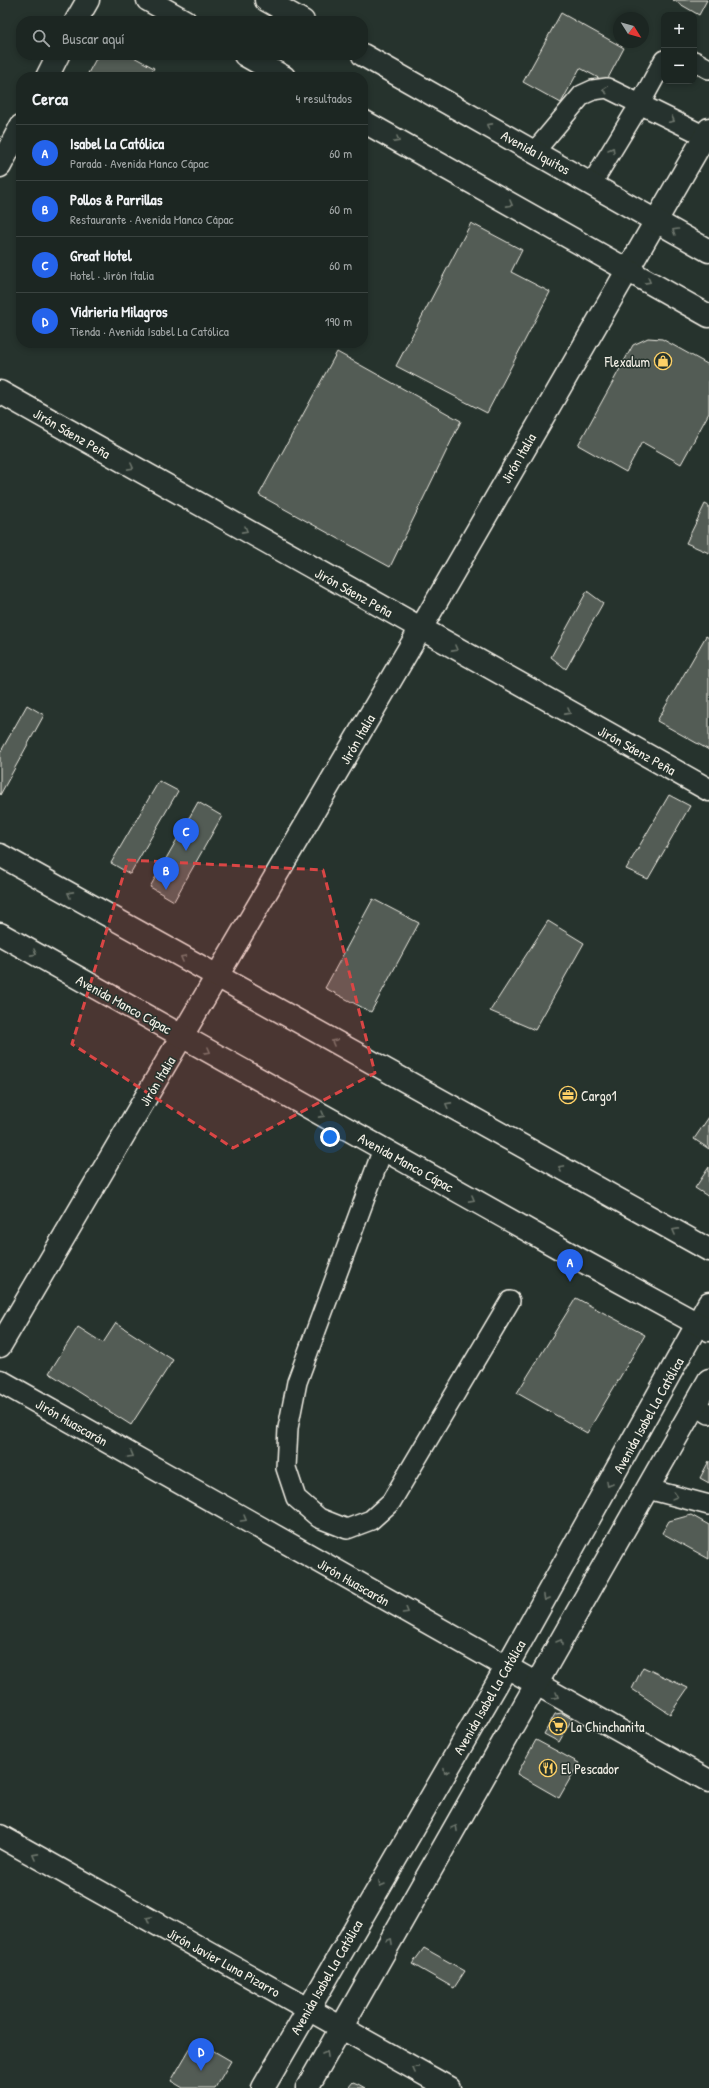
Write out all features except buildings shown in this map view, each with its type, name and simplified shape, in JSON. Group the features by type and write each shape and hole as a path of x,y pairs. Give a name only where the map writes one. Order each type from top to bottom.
{"street":[{"path":"79,16 88,0"},
{"path":"148,0 176,16"},
{"path":"266,0 294,16"},
{"name":"Avenida Iquitos","path":"368,58 592,183 709,251"},
{"path":"50,72 56,60"},
{"path":"254,60 275,72"},
{"path":"368,124 709,316"},
{"name":"Jirón Italia","path":"0,1346 183,1037 707,132"},
{"path":"0,166 16,136"},
{"name":"Jirón Sáenz Peña","path":"0,392 420,630 709,790"},
{"path":"0,855 709,1250"},
{"name":"Avenida Manco Cápac","path":"0,934 703,1327"},
{"name":"Avenida Isabel La Católica","path":"263,2088 703,1327 709,1303"},
{"path":"307,2088 648,1489 702,1410 709,1380"},
{"name":"Jirón Huascarán","path":"0,1381 709,1782"},
{"name":"Jirón Javier Luna Pizarro","path":"0,1836 449,2088"}],"lane":[{"path":"697,63 709,69"},
{"path":"592,183 640,104 661,66"},
{"path":"535,152 582,95 593,90 607,88 640,104 707,132"},
{"path":"383,1149 297,1382 288,1428 286,1468 296,1498 319,1518 347,1528 371,1520 391,1502 510,1301"},
{"path":"648,1489 707,1500"}],"highlighted area":[{"path":"128,860 323,870 375,1073 233,1148 72,1044"}],"place":[{"name":"Flexalum","path":"663,361"},
{"name":"Great Hotel","path":"186,851"},
{"name":"Pollos & Parrillas","path":"166,890"},
{"name":"Cargo1","path":"568,1095"},
{"name":"Isabel La Católica","path":"570,1282"},
{"name":"La Chinchanita","path":"558,1726"},
{"name":"El Pescador","path":"548,1768"},
{"name":"Vidrieria Milagros","path":"201,2071"}]}
